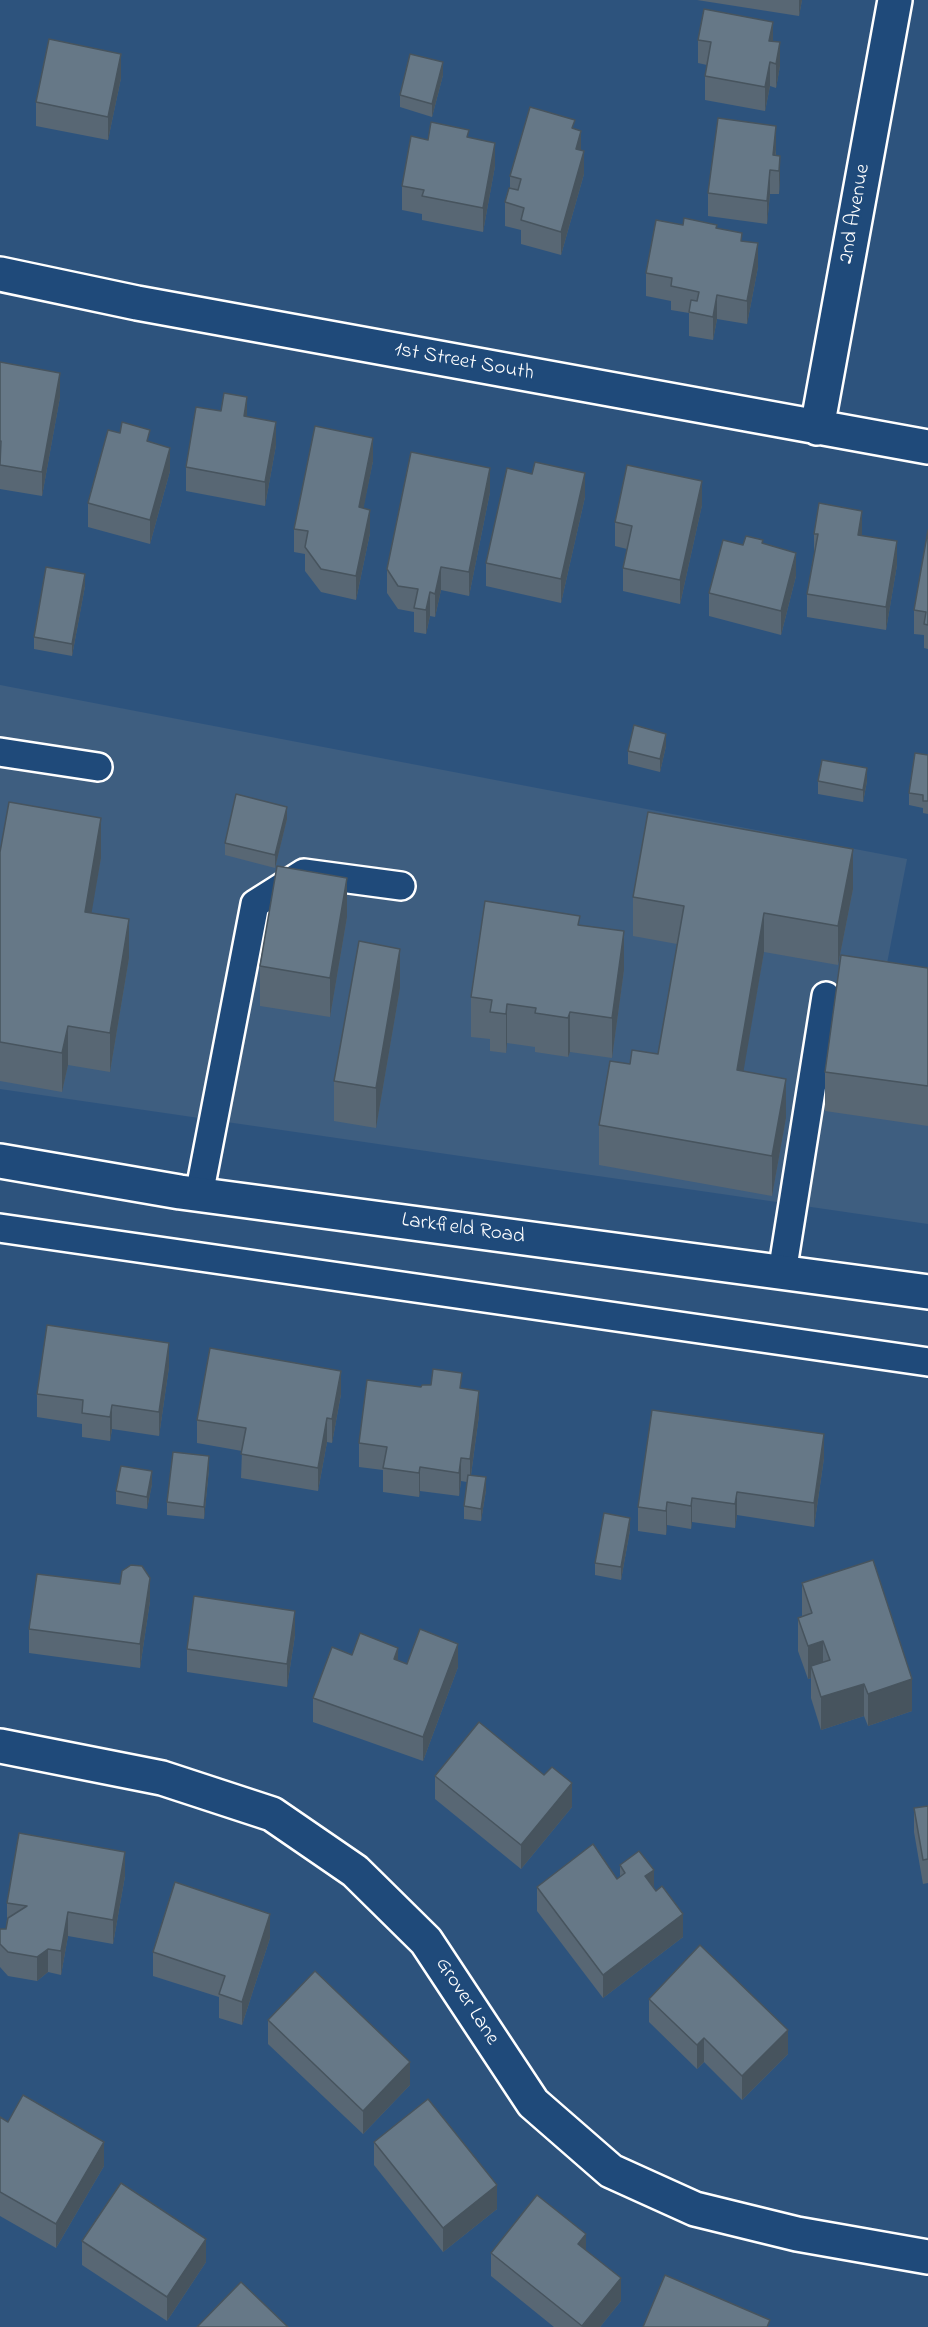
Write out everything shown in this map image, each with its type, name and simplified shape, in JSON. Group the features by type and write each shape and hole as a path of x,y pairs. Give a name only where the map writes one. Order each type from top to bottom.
{"street":[{"name":"2nd Avenue","path":"817,428 895,0"},
{"name":"1st Street South","path":"0,274 137,303 928,447"},
{"name":"Larkfield Road","path":"0,1161 200,1194 928,1292"},
{"name":"Grover Lane","path":"0,1746 162,1778 272,1814 355,1871 426,1941 532,2103 611,2171 695,2209 797,2234 928,2257"}],"lane":[{"path":"0,752 98,767"},
{"path":"200,1194 255,904 304,873 401,886"},
{"path":"782,1273 826,996"},
{"path":"0,1228 928,1362"}],"shaded area":[{"path":"0,685 907,859 884,979 928,987 928,1224 0,1089"}],"building":[{"path":"704,9 773,22 769,41 780,42 776,64 770,62 765,87 705,76 711,42 698,40"},
{"path":"49,39 121,54 108,117 36,102"},
{"path":"410,54 443,62 432,104 400,95"},
{"path":"530,107 575,120 572,128 581,131 576,149 584,151 561,232 521,220 524,208 505,202 509,188 518,190 521,179 510,176"},
{"path":"718,118 776,126 773,155 780,156 779,171 770,170 767,201 708,193"},
{"path":"431,122 469,130 467,137 495,143 483,208 422,196 424,190 402,186 411,136 428,140"},
{"path":"684,218 742,233 741,241 758,243 747,301 717,295 713,317 689,312 691,300 697,301 699,292 671,286 672,278 646,273 656,220 683,225"},
{"path":"0,362 60,373 42,472 0,465"},
{"path":"224,393 247,397 244,416 276,422 265,482 186,467 196,407 221,411"},
{"path":"122,422 150,430 147,441 170,448 150,520 88,503 108,430 120,433"},
{"path":"315,426 373,438 359,507 370,510 356,576 321,569 305,547 308,531 294,529"},
{"path":"411,452 490,468 469,572 441,567 435,594 430,592 426,610 414,608 418,589 398,586 387,569"},
{"path":"535,462 585,473 561,579 486,563 507,468 532,474"},
{"path":"627,465 702,481 680,580 623,568 632,526 615,522"},
{"path":"819,503 862,511 858,535 897,541 886,607 807,594 818,534 814,534"},
{"path":"928,530 928,625 924,624 926,612 914,610"},
{"path":"746,536 796,553 781,611 709,593 723,540 743,545"},
{"path":"46,567 85,574 72,644 34,637"},
{"path":"634,725 666,734 660,759 628,751"},
{"path":"915,753 928,755 928,801 923,801 923,795 909,793"},
{"path":"822,760 867,768 863,790 818,781"},
{"path":"236,794 287,807 275,855 225,843"},
{"path":"9,802 101,818 85,912 129,919 110,1033 68,1026 62,1053 0,1042 0,852"},
{"path":"648,812 853,849 838,926 764,913 737,1070 786,1079 772,1156 599,1125 610,1061 630,1064 632,1050 658,1054 684,906 633,897"},
{"path":"277,866 347,878 330,978 260,966"},
{"path":"485,901 580,916 578,925 624,931 612,1018 570,1012 568,1018 535,1013 536,1008 507,1004 506,1014 490,1012 492,1000 471,997"},
{"path":"359,941 400,949 376,1088 334,1081"},
{"path":"841,955 928,968 928,1086 825,1072"},
{"path":"47,1325 169,1343 159,1412 112,1405 110,1417 82,1413 83,1400 37,1394"},
{"path":"210,1348 341,1371 332,1419 327,1418 318,1468 241,1454 246,1428 197,1420"},
{"path":"433,1369 462,1373 460,1388 479,1391 470,1459 461,1458 459,1473 420,1467 419,1473 383,1468 387,1447 359,1443 367,1380 421,1387 431,1385"},
{"path":"652,1410 824,1434 814,1503 737,1492 735,1504 692,1498 691,1506 667,1502 666,1511 638,1507"},
{"path":"173,1452 209,1456 204,1507 167,1502"},
{"path":"121,1466 152,1471 147,1497 116,1491"},
{"path":"468,1475 486,1477 481,1509 464,1506"},
{"path":"604,1513 630,1518 621,1567 595,1563"},
{"path":"873,1560 912,1679 868,1694 864,1684 821,1697 811,1666 830,1660 823,1641 808,1646 798,1618 812,1613 802,1583"},
{"path":"131,1565 142,1566 150,1578 140,1644 29,1629 37,1574 120,1584 122,1571"},
{"path":"194,1596 295,1611 287,1664 187,1649"},
{"path":"420,1629 458,1644 423,1737 313,1698 332,1647 352,1655 360,1633 398,1648 394,1659 407,1664"},
{"path":"479,1722 544,1775 552,1767 572,1783 521,1845 435,1776"},
{"path":"928,1806 928,1859 923,1860 914,1808"},
{"path":"19,1833 125,1852 113,1920 68,1912 61,1951 48,1949 37,1957 8,1952 0,1944 0,1929 6,1929 8,1918 27,1906 7,1903"},
{"path":"593,1844 617,1879 625,1873 620,1865 639,1851 654,1870 645,1876 656,1891 662,1886 683,1914 603,1975 537,1887"},
{"path":"175,1882 270,1914 242,2002 219,1994 225,1976 153,1952"},
{"path":"700,1945 788,2030 742,2076 704,2038 697,2045 649,1999"},
{"path":"315,1971 410,2062 363,2111 268,2020"},
{"path":"23,2095 104,2142 56,2224 0,2192 0,2117 8,2122"},
{"path":"428,2099 497,2185 443,2228 374,2142"},
{"path":"121,2183 206,2239 167,2297 82,2241"},
{"path":"537,2195 586,2234 578,2244 621,2278 582,2326 491,2253"},
{"path":"665,2275 770,2320 767,2327 643,2327"},
{"path":"241,2282 288,2327 197,2327"}]}
